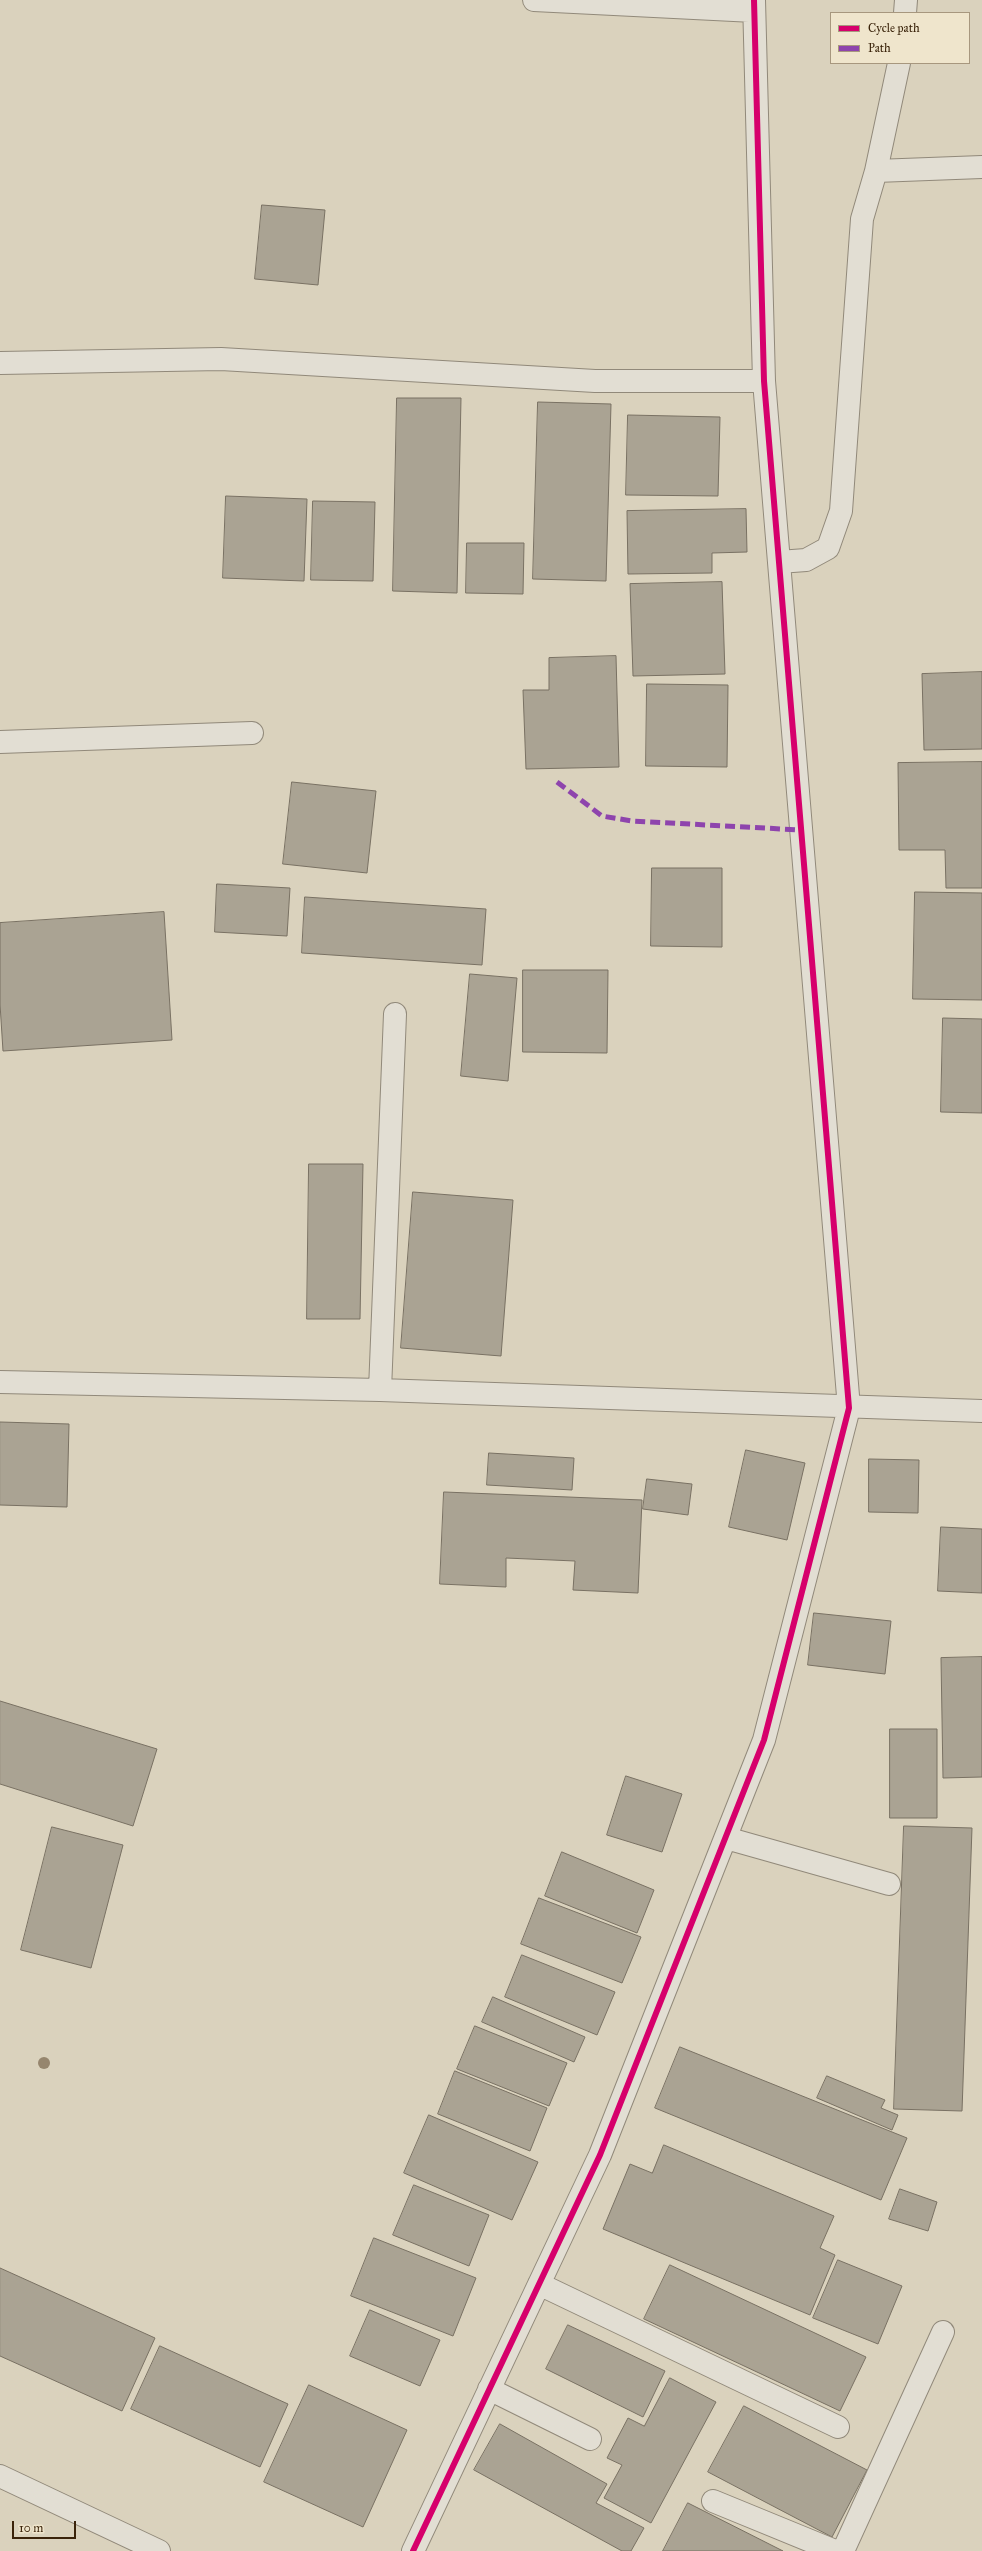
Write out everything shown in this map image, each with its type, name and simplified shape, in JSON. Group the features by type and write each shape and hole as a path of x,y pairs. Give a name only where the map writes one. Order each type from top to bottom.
{"street":[{"path":"413,2551 600,2155 764,1740 849,1408 764,381 754,6 534,0"},
{"path":"905,12 906,0"},
{"path":"779,562 806,560 828,548 841,512 862,219 876,172 899,64"},
{"path":"876,172 982,168"},
{"path":"0,363 221,360 595,381 764,381"},
{"path":"0,742 252,733"},
{"path":"380,1390 395,1014"},
{"path":"0,1382 380,1390 849,1408 982,1411"},
{"path":"726,1838 890,1884"},
{"path":"539,2284 838,2427"},
{"path":"843,2551 943,2332"},
{"path":"489,2389 590,2439"},
{"path":"0,2476 159,2551"},
{"path":"713,2501 835,2551"}],"building":[{"path":"262,205 325,210 318,285 255,279"},
{"path":"397,398 461,398 457,593 393,591"},
{"path":"538,402 611,404 606,581 533,579"},
{"path":"628,415 720,417 718,496 626,495"},
{"path":"226,496 307,499 304,581 223,578"},
{"path":"313,501 375,502 373,581 311,580"},
{"path":"746,509 747,552 712,553 712,573 628,574 627,511"},
{"path":"467,543 524,543 523,594 466,593"},
{"path":"722,582 725,674 633,676 630,584"},
{"path":"616,656 619,767 526,769 523,690 549,690 549,658"},
{"path":"982,672 982,749 924,750 922,674"},
{"path":"647,684 728,685 727,767 646,766"},
{"path":"982,762 982,888 946,888 945,850 899,850 898,763"},
{"path":"292,782 376,791 367,873 283,864"},
{"path":"652,868 722,868 722,947 651,946"},
{"path":"217,884 290,888 287,936 215,932"},
{"path":"915,892 982,893 982,1000 913,999"},
{"path":"305,897 486,909 482,965 302,953"},
{"path":"164,912 172,1040 3,1051 0,1004 0,923"},
{"path":"523,970 608,970 607,1053 523,1052"},
{"path":"470,974 517,978 508,1081 461,1076"},
{"path":"943,1018 982,1019 982,1113 941,1112"},
{"path":"309,1164 363,1164 360,1319 307,1319"},
{"path":"413,1192 513,1200 501,1356 401,1348"},
{"path":"0,1422 69,1424 67,1507 0,1505"},
{"path":"746,1450 805,1463 787,1540 729,1527"},
{"path":"489,1453 574,1458 572,1490 487,1485"},
{"path":"869,1459 919,1460 918,1513 869,1512"},
{"path":"647,1479 692,1484 688,1515 643,1509"},
{"path":"444,1492 642,1500 638,1593 573,1590 575,1561 506,1558 506,1587 440,1584"},
{"path":"941,1527 982,1529 982,1593 938,1591"},
{"path":"814,1613 891,1621 885,1674 808,1665"},
{"path":"982,1657 982,1777 943,1778 941,1658"},
{"path":"0,1701 157,1749 133,1826 0,1784"},
{"path":"890,1729 937,1729 937,1818 890,1818"},
{"path":"626,1776 682,1794 662,1852 607,1835"},
{"path":"904,1826 972,1828 962,2111 894,2109"},
{"path":"52,1827 123,1845 91,1968 21,1950"},
{"path":"562,1852 654,1890 637,1933 545,1896"},
{"path":"539,1898 641,1937 622,1983 521,1944"},
{"path":"522,1955 615,1992 597,2035 505,1997"},
{"path":"493,1997 585,2037 574,2062 482,2022"},
{"path":"475,2026 567,2063 549,2106 457,2069"},
{"path":"680,2047 907,2138 881,2200 655,2108"},
{"path":"455,2071 547,2108 530,2151 438,2114"},
{"path":"827,2076 885,2100 881,2108 898,2115 892,2130 817,2098"},
{"path":"429,2115 538,2162 512,2220 404,2173"},
{"path":"664,2145 834,2216 820,2248 835,2255 810,2315 603,2229 630,2164 652,2173"},
{"path":"414,2185 489,2215 469,2266 393,2235"},
{"path":"900,2189 937,2202 928,2231 889,2219"},
{"path":"374,2238 476,2278 453,2336 351,2296"},
{"path":"838,2260 902,2286 878,2344 813,2318"},
{"path":"670,2265 866,2357 840,2411 644,2319"},
{"path":"0,2268 155,2338 122,2411 0,2356"},
{"path":"370,2310 440,2340 420,2386 350,2356"},
{"path":"568,2325 665,2371 643,2417 546,2369"},
{"path":"160,2346 288,2404 260,2467 131,2409"},
{"path":"670,2378 716,2402 651,2523 604,2498 622,2465 607,2458 628,2418 644,2426"},
{"path":"309,2385 407,2430 363,2527 264,2482"},
{"path":"744,2406 867,2470 832,2537 708,2472"},
{"path":"500,2424 607,2484 596,2503 644,2528 631,2551 622,2551 474,2470"},
{"path":"688,2503 783,2551 663,2551"}],"marked path":[{"path":"557,782 602,816 632,821 801,830"}],"cycle path":[{"path":"413,2551 600,2155 764,1740 849,1408 764,381 754,0"}]}
